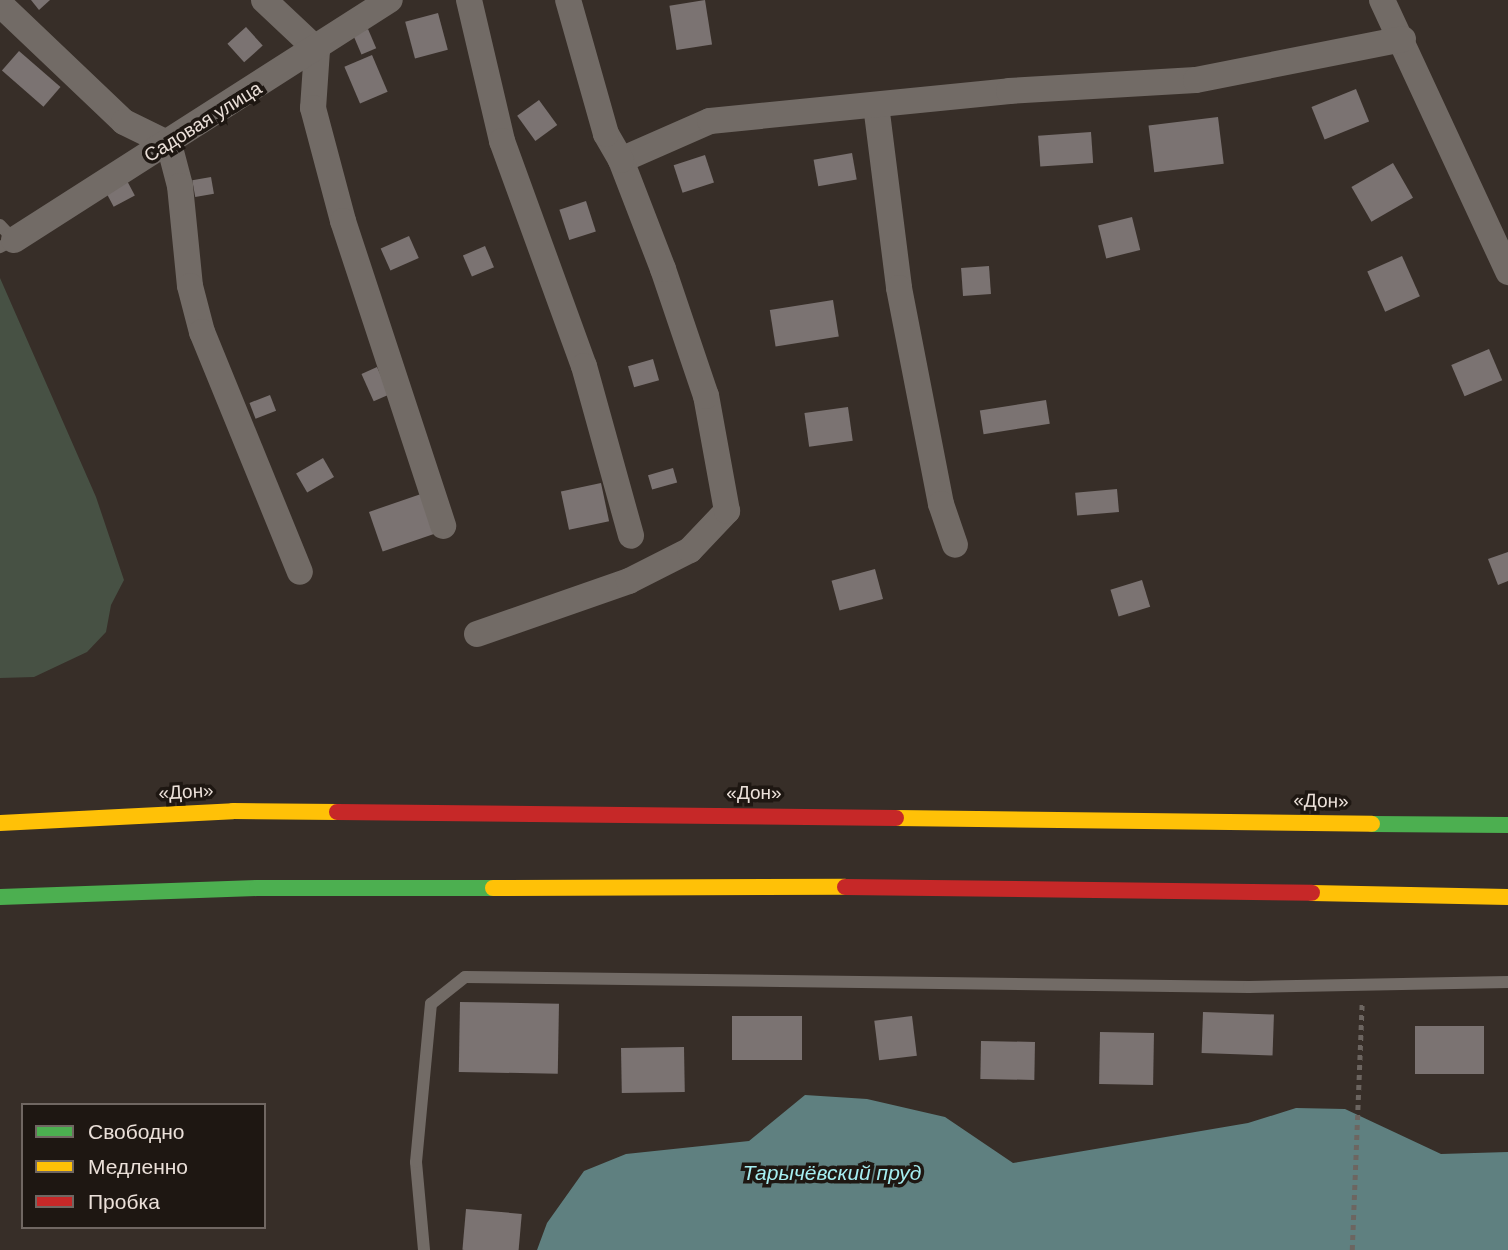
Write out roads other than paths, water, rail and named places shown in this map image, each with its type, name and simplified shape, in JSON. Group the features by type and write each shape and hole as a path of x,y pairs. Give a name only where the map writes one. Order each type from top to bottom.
{"highway":[{"name":"«Дон»","path":"0,823 233,811 1508,825"},
{"path":"0,897 257,888 958,887 1508,897"}],"street":[{"path":"264,0 317,50 313,108 343,221 443,526"},
{"name":"Садовая улица","path":"5,238 169,144 390,0"},
{"path":"469,0 502,141 584,366 631,536"},
{"path":"477,634 629,581 690,550 727,511 706,396 621,160 607,134 568,0"},
{"path":"1382,0 1403,39 1508,272"},
{"path":"0,4 124,122 169,144 180,186 190,286 202,332 300,572"},
{"path":"621,160 710,121 1196,80 1403,39"},
{"path":"876,105 899,288 941,504 956,545"}],"lane":[{"path":"425,1250 416,1163 431,1003 465,977 1362,985 1508,982"}],"water":[{"name":"Тарычёвский пруд","path":"805,1095 867,1099 945,1117 1013,1163 1248,1123 1296,1108 1345,1109 1441,1154 1508,1152 1508,1250 537,1250 547,1223 584,1171 626,1154 749,1141"}]}
